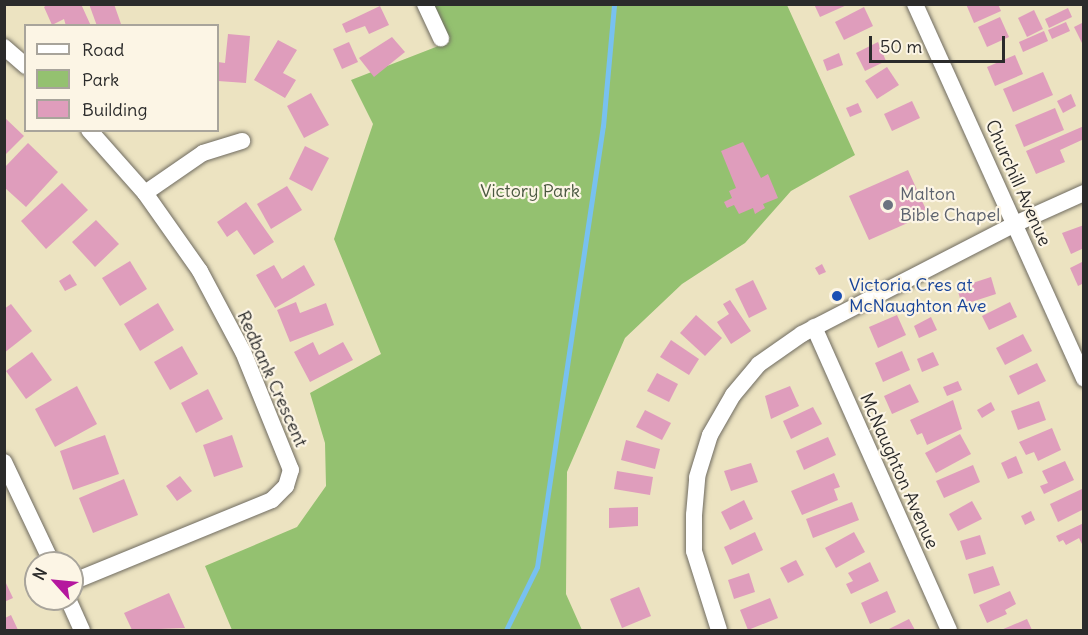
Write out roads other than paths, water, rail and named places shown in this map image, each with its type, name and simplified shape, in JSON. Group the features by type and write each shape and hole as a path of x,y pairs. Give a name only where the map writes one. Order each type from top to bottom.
{"street":[{"path":"425,4 441,39"},
{"name":"Churchill Avenue","path":"915,4 1083,379"},
{"path":"4,47 24,64"},
{"name":"Redbank Crescent","path":"84,577 272,500 286,486 291,470 228,324 200,271 145,193 91,132"},
{"path":"145,193 203,153 242,141"},
{"path":"719,630 694,551 697,477 710,435 733,395 759,364 814,327 1015,224 1083,193"},
{"name":"McNaughton Avenue","path":"814,327 949,630"},
{"path":"4,462 46,551"},
{"path":"73,611 82,630"}],"waterway":[{"path":"506,630 537,567 603,126 614,4"}],"place":[{"name":"Malton Bible Chapel","path":"888,205"},
{"name":"Victoria Cres at McNaughton Ave","path":"837,296"}],"park label":[{"name":"Victory Park","path":"530,191"}]}
